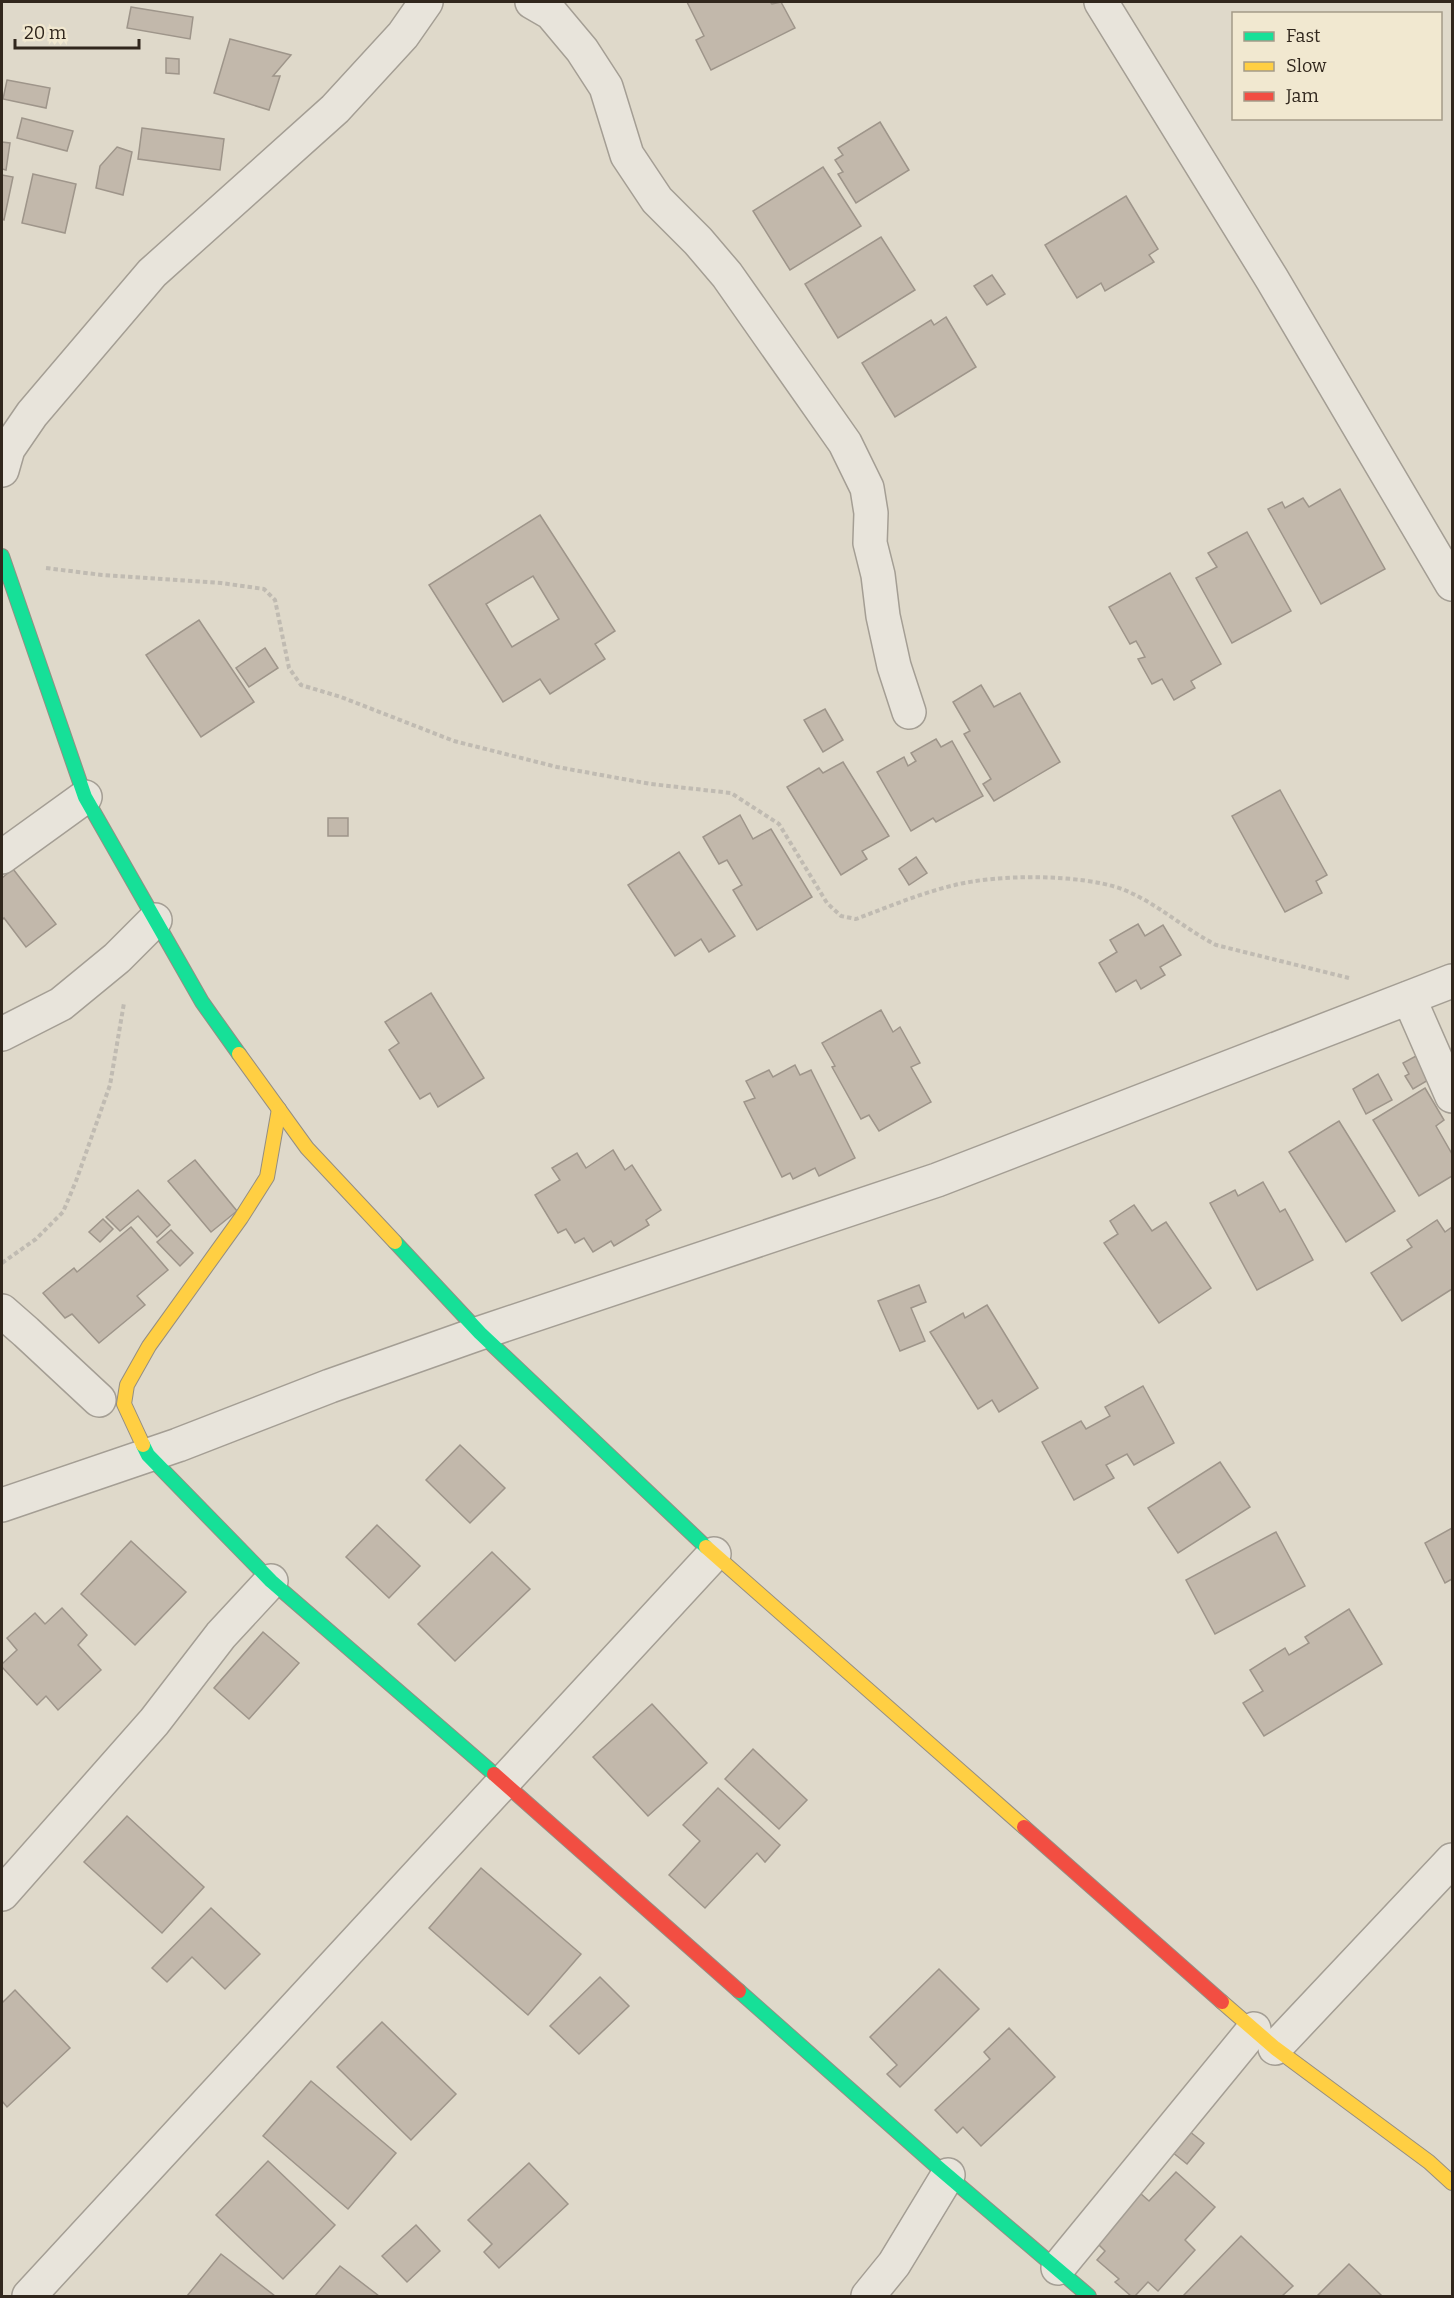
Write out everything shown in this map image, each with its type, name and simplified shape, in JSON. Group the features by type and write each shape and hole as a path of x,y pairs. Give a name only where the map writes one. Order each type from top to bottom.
{"street":[{"path":"2,470 8,449 33,414 152,273 335,109 402,34 426,2"},
{"path":"532,2 552,13 582,50 606,87 627,155 657,200 727,274 845,443 867,488 871,513 870,543 878,575 883,616 894,666 909,712"},
{"path":"1101,2 1272,279 1452,584"},
{"path":"3,559 85,797 202,1002 307,1148 480,1333 714,1554 1264,2038 1429,2162 1452,2183"},
{"path":"2,857 85,797"},
{"path":"2,1034 61,1004 117,958 155,920"},
{"path":"2,1505 178,1445 330,1386 480,1333 937,1180 1452,981"},
{"path":"1409,998 1452,1096"},
{"path":"279,1109 267,1176 241,1218 149,1346 127,1385 124,1404 148,1455 271,1581 1089,2296"},
{"path":"2,1311 99,1400"},
{"path":"29,2296 714,1554"},
{"path":"2,1894 154,1722 221,1635 271,1581"},
{"path":"1058,2268 1264,2038 1452,1860"},
{"path":"868,2296 894,2264 948,2175"}],"path":[{"path":"3,559 102,575 221,583 264,589 275,600 289,668 301,685 341,697 454,741 557,767 651,784 731,793 779,824 827,903 841,916 856,919 956,884 1038,878 1084,880 1123,890 1171,915 1216,945 1352,979"},
{"path":"2,1263 36,1239 63,1212 110,1085 124,1001"}],"building":[{"path":"687,2 770,2 772,4 781,2 795,28 711,70 696,40 704,36"},
{"path":"131,7 193,17 190,39 127,28"},
{"path":"230,39 291,55 273,76 280,76 269,110 214,93"},
{"path":"166,58 179,59 179,74 166,73"},
{"path":"7,80 50,88 46,108 3,99"},
{"path":"22,118 73,131 67,151 17,138"},
{"path":"880,122 909,170 856,203 838,174 843,172 835,160 843,155 838,148"},
{"path":"142,128 224,139 220,170 138,159"},
{"path":"2,142 10,143 6,170 2,169"},
{"path":"117,147 132,152 123,195 96,188 100,166"},
{"path":"823,167 861,226 790,270 753,211"},
{"path":"33,174 76,184 65,233 22,223"},
{"path":"2,175 13,177 4,220 2,219"},
{"path":"1126,196 1158,249 1149,255 1154,262 1105,291 1101,283 1077,298 1045,245"},
{"path":"881,237 915,290 838,338 805,284"},
{"path":"992,275 1005,294 987,305 974,286"},
{"path":"946,317 976,367 895,417 862,363 931,320 934,325"},
{"path":"1340,489 1385,569 1321,604 1268,509 1282,502 1285,508 1303,498 1309,507"},
{"path":"540,515 615,631 595,644 605,659 550,694 540,679 503,702 429,585","holes":["533,576 559,619 512,647 486,604"]},
{"path":"1247,532 1291,611 1232,643 1196,578 1217,567 1208,553"},
{"path":"1170,573 1221,664 1191,681 1195,688 1174,700 1162,679 1152,684 1138,659 1145,657 1136,641 1130,644 1109,607"},
{"path":"199,620 254,702 201,737 146,655"},
{"path":"265,648 278,668 249,687 236,668"},
{"path":"981,685 994,707 1020,693 1060,762 994,801 983,784 991,779 964,734 970,731 953,702"},
{"path":"825,709 843,740 823,752 804,720"},
{"path":"936,739 941,747 952,741 983,796 936,822 933,818 911,831 877,772 904,757 908,766 916,761 911,753"},
{"path":"843,762 889,836 862,851 867,859 841,875 787,787 819,768 823,773"},
{"path":"1280,790 1327,875 1316,881 1322,893 1285,912 1232,816"},
{"path":"740,815 753,839 771,829 812,897 757,930 733,890 742,885 727,860 719,864 703,837"},
{"path":"328,818 348,818 348,836 328,836"},
{"path":"679,852 735,936 709,952 701,939 675,956 628,885"},
{"path":"916,857 927,873 909,885 899,869"},
{"path":"13,869 56,924 26,947 4,918 2,920 2,878"},
{"path":"1138,924 1145,936 1163,925 1181,955 1160,967 1165,975 1141,989 1136,980 1116,992 1099,963 1117,952 1110,940"},
{"path":"431,993 484,1078 438,1107 430,1093 420,1099 389,1050 399,1043 385,1022"},
{"path":"881,1010 893,1032 900,1027 920,1063 911,1067 931,1102 879,1131 869,1115 861,1119 832,1067 835,1066 822,1043"},
{"path":"1416,1056 1430,1079 1413,1089 1405,1076 1409,1074 1403,1063"},
{"path":"795,1065 800,1075 811,1070 855,1158 819,1176 815,1168 793,1179 790,1173 782,1177 744,1102 755,1098 746,1081 769,1070 773,1077"},
{"path":"1378,1074 1392,1100 1366,1114 1353,1089"},
{"path":"1425,1088 1444,1120 1436,1126 1452,1154 1452,1176 1419,1196 1373,1120"},
{"path":"1339,1121 1395,1211 1346,1242 1289,1152"},
{"path":"613,1150 625,1170 632,1165 661,1210 646,1220 649,1225 614,1246 611,1241 593,1252 584,1238 575,1243 566,1229 558,1233 535,1195 560,1180 552,1168 577,1153 586,1168"},
{"path":"195,1160 237,1211 211,1232 168,1181"},
{"path":"1263,1182 1280,1212 1285,1209 1313,1260 1257,1290 1210,1203 1235,1190 1238,1196"},
{"path":"138,1190 170,1225 157,1237 138,1216 120,1231 106,1217"},
{"path":"1134,1205 1152,1231 1166,1222 1211,1288 1159,1323 1104,1243 1118,1234 1110,1221"},
{"path":"103,1219 113,1229 100,1242 89,1232"},
{"path":"1437,1220 1445,1232 1452,1227 1452,1289 1402,1321 1371,1273 1412,1247 1407,1240"},
{"path":"131,1227 168,1270 137,1296 145,1305 99,1343 72,1314 65,1318 43,1293 74,1268 77,1272"},
{"path":"171,1230 193,1253 180,1266 157,1242"},
{"path":"919,1285 926,1302 911,1308 925,1341 900,1351 878,1301"},
{"path":"987,1305 1038,1388 999,1412 992,1400 978,1409 930,1332 963,1313 965,1318"},
{"path":"1143,1386 1174,1443 1134,1465 1127,1454 1106,1465 1114,1478 1074,1500 1042,1442 1081,1421 1086,1429 1110,1416 1105,1407"},
{"path":"460,1445 505,1488 470,1523 426,1480"},
{"path":"1220,1462 1250,1507 1178,1553 1148,1508"},
{"path":"377,1525 420,1566 389,1598 346,1557"},
{"path":"1452,1528 1452,1579 1445,1583 1425,1543"},
{"path":"1276,1532 1305,1586 1215,1634 1186,1580"},
{"path":"131,1541 186,1592 135,1645 81,1594"},
{"path":"492,1552 530,1589 455,1661 418,1624"},
{"path":"62,1608 87,1635 78,1645 101,1670 58,1710 46,1696 37,1705 2,1667 2,1664 17,1650 7,1638 35,1613 45,1624"},
{"path":"1349,1609 1382,1664 1264,1736 1243,1703 1263,1691 1250,1670 1285,1648 1289,1655 1309,1643 1305,1637"},
{"path":"263,1632 299,1663 249,1719 214,1688"},
{"path":"652,1704 707,1763 648,1816 593,1757"},
{"path":"753,1749 807,1800 779,1829 725,1779"},
{"path":"718,1788 780,1845 765,1862 757,1853 705,1908 669,1875 700,1841 683,1825"},
{"path":"127,1816 204,1887 162,1933 84,1862"},
{"path":"481,1868 581,1954 528,2015 429,1928"},
{"path":"211,1908 260,1954 225,1989 192,1957 167,1982 152,1968"},
{"path":"939,1969 979,2009 900,2087 887,2074 897,2065 870,2037"},
{"path":"600,1977 629,2006 579,2054 550,2026"},
{"path":"15,1990 70,2048 7,2107 2,2101 2,2003"},
{"path":"382,2022 456,2094 411,2140 337,2067"},
{"path":"1009,2028 1055,2077 981,2146 963,2127 957,2133 935,2110 990,2059 984,2052"},
{"path":"311,2081 396,2153 348,2209 263,2136"},
{"path":"1189,2131 1204,2143 1187,2164 1172,2152"},
{"path":"268,2161 335,2225 283,2279 216,2215"},
{"path":"529,2163 568,2204 499,2268 484,2252 492,2244 468,2220"},
{"path":"1176,2172 1215,2207 1185,2240 1195,2250 1158,2291 1148,2282 1135,2296 1131,2296 1115,2282 1119,2279 1097,2260 1105,2251 1096,2242 1140,2193 1149,2201"},
{"path":"416,2225 440,2251 407,2282 382,2256"},
{"path":"1241,2236 1293,2286 1282,2296 1183,2296"},
{"path":"221,2254 275,2296 187,2296"},
{"path":"1349,2264 1382,2296 1317,2296"},
{"path":"340,2266 379,2296 315,2296"}],"traffic: fast":[{"path":"2,556 85,797 202,1002 239,1054"},
{"path":"395,1242 480,1333 706,1547"},
{"path":"143,1445 148,1455 271,1581 494,1774"},
{"path":"739,1991 934,2164 1089,2296"}],"traffic: slow":[{"path":"239,1054 307,1148 395,1242"},
{"path":"143,1445 124,1404 127,1385 149,1346 241,1218 267,1177 279,1109"},
{"path":"706,1547 1024,1827"},
{"path":"1222,2002 1275,2048 1429,2162 1452,2183"}],"traffic: jam":[{"path":"494,1774 739,1991"},
{"path":"1024,1827 1222,2002"}]}
